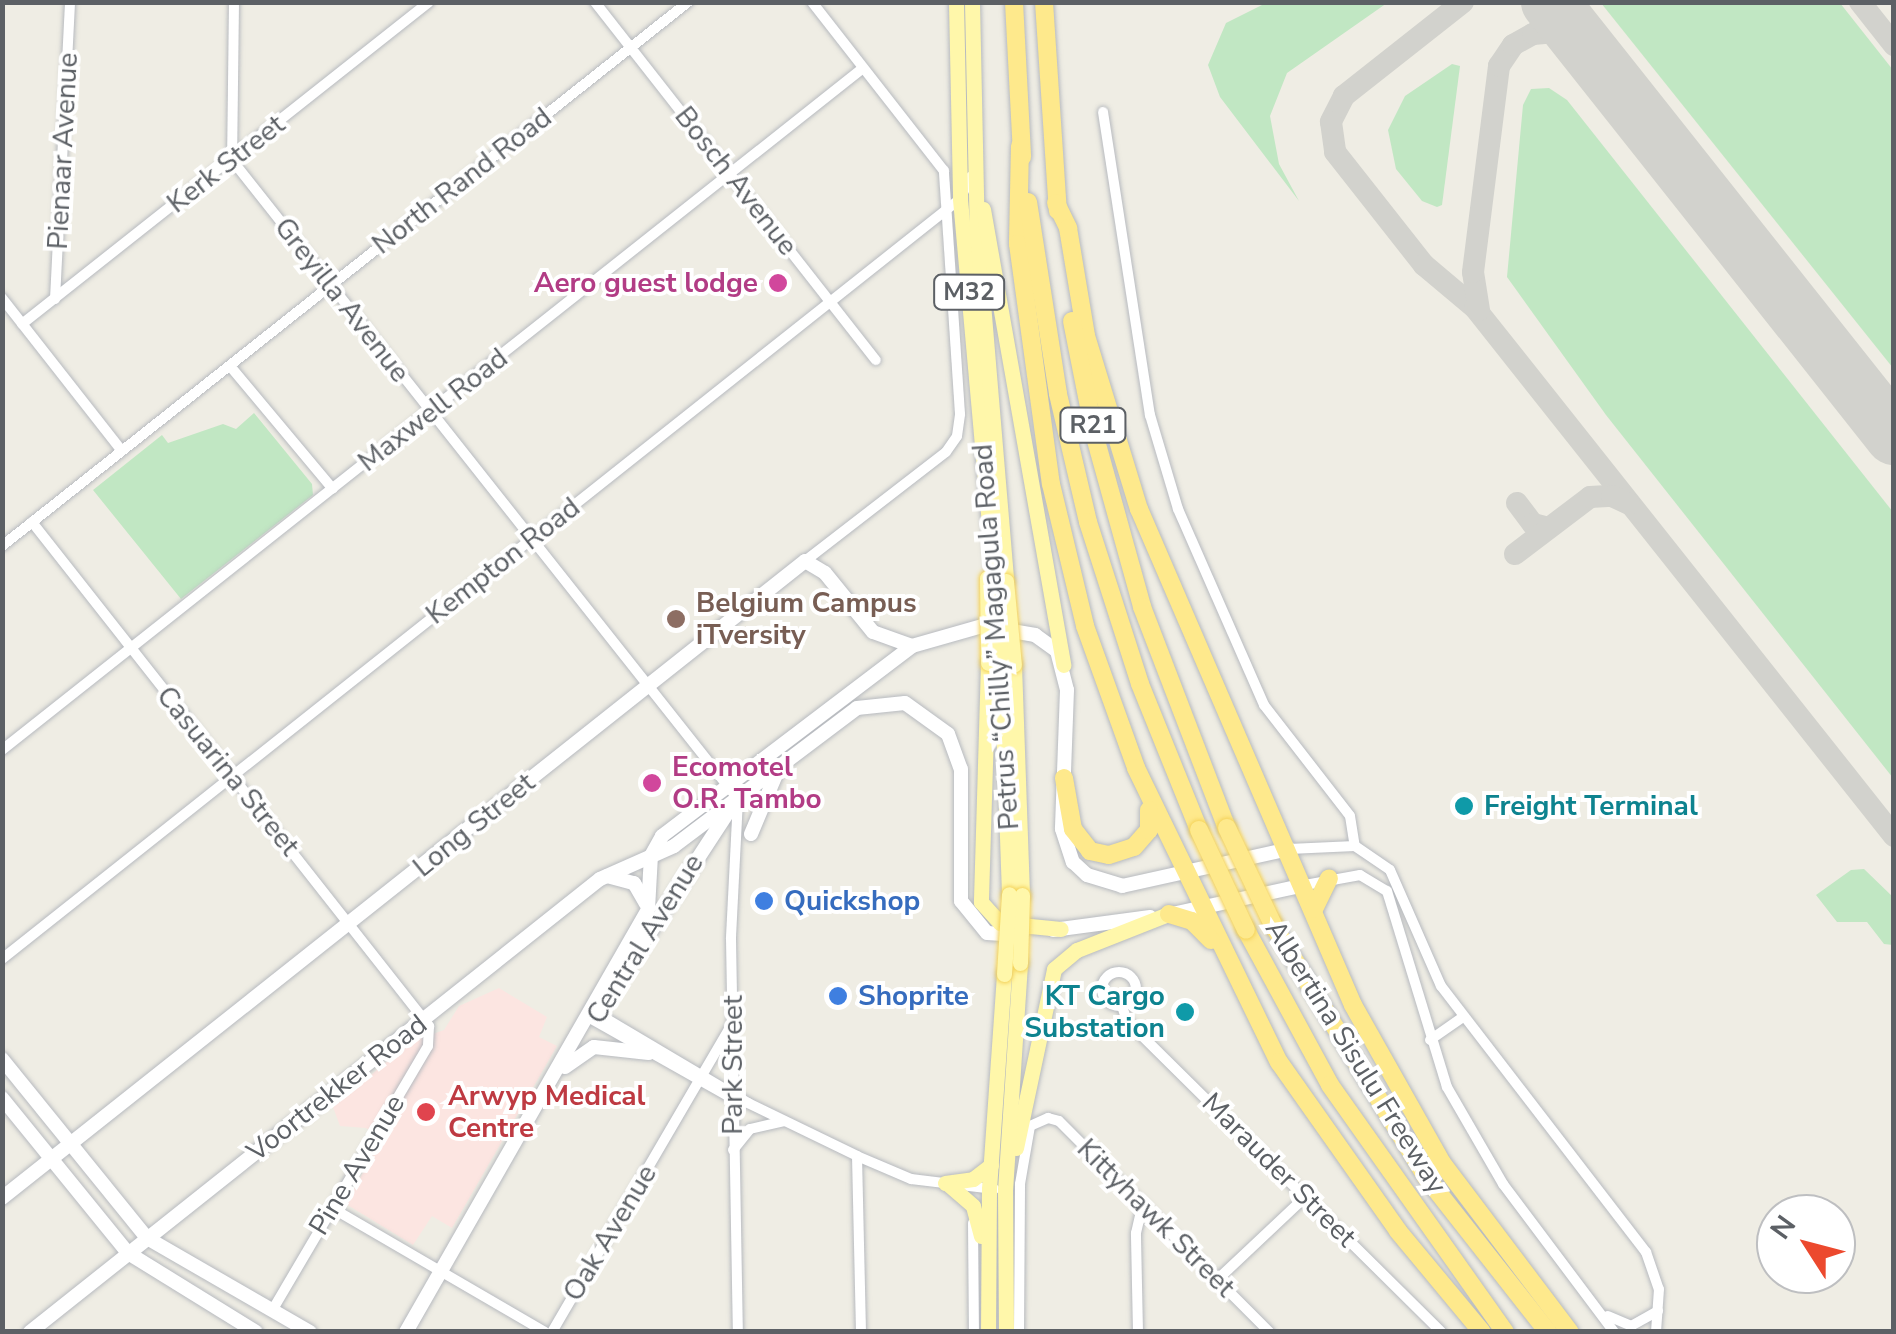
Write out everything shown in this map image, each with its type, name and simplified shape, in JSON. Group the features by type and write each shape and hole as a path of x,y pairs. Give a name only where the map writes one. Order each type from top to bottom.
{"highway":[{"name":"Albertina Sisulu Freeway","path":"1014,2 1020,146 1058,394 1088,522 1140,684 1246,930 1330,1085 1505,1332"},
{"name":"Albertina Sisulu Freeway","path":"1044,2 1056,203 1079,362 1116,519 1170,689 1226,828 1272,926 1426,1177 1548,1332"},
{"path":"1020,146 1018,244 1051,484 1086,626 1136,768 1150,824 1140,842 1118,854 1090,851 1076,837 1064,778"},
{"path":"1056,203 1068,228 1086,336 1139,508 1376,1053 1442,1163 1570,1332"},
{"path":"1136,768 1224,956 1279,1062 1326,1133 1482,1332"},
{"path":"1314,909 1329,878"},
{"path":"1168,914 1192,921 1224,956"}],"main road":[{"name":"Petrus “Chilly” Magagula Road","path":"956,2 955,202 996,580"},
{"name":"Petrus “Chilly” Magagula Road","path":"972,2 996,580 1020,964 1000,1190 986,1275 988,1332"},
{"path":"977,186 1063,665 1066,847 1087,876 1122,886 1186,876 1289,849"},
{"path":"805,561 826,573 873,632 912,646 982,626 1013,629 1048,643 1063,665"},
{"name":"Long Street","path":"2,1198 805,561"},
{"path":"996,580 1001,665 980,902 1000,923 1061,930"},
{"name":"Voortrekker Road","path":"30,1332 606,876 651,856 662,836 912,646"},
{"path":"592,1015 648,910 651,856 738,799 804,746 878,702 905,703 937,721 960,768 956,884 968,916 997,936 1168,914 1305,885"},
{"path":"751,834 780,767"},
{"name":"Central Avenue","path":"406,1332 592,1015 738,799"},
{"path":"606,876 634,883 648,910"},
{"name":"Petrus “Chilly” Magagula Road","path":"1006,1332 1000,1190 991,1165 1004,974 1016,895"},
{"path":"1000,1190 1054,969 1077,950 1168,914"},
{"name":"Central Avenue","path":"554,1081 592,1015"},
{"path":"565,1067 594,1047 650,1053"},
{"path":"2,1059 146,1238 310,1332"},
{"path":"2,1098 128,1254 256,1332"},
{"path":"946,1184 973,1179 991,1165"},
{"path":"946,1184 978,1216 986,1275"}],"street":[{"name":"Pienaar Avenue","path":"55,300 70,2"},
{"path":"232,160 234,2"},
{"name":"Kerk Street","path":"22,324 430,2"},
{"name":"Bosch Avenue","path":"595,2 876,360"},
{"name":"North Rand Road","path":"2,546 688,2"},
{"path":"812,2 944,171 955,202"},
{"name":"Maxwell Road","path":"2,750 862,68"},
{"path":"1103,112 1148,400 1178,509 1264,705 1350,816 1355,846"},
{"path":"955,202 976,146"},
{"name":"Greyilla Avenue","path":"232,160 738,799"},
{"name":"Kempton Road","path":"2,959 955,202"},
{"name":"Long Street","path":"805,561 946,452 960,426 955,202"},
{"path":"2,298 122,451"},
{"path":"230,366 334,489"},
{"name":"Casuarina Street","path":"32,522 426,1019"},
{"name":"Park Street","path":"738,799 731,857 738,1332"},
{"path":"1289,849 1355,846 1390,870 1423,952 1462,1018 1641,1243 1656,1276 1656,1332"},
{"path":"1305,885 1329,878 1370,877 1387,891 1447,1087 1503,1184 1614,1332"},
{"name":"Marauder Street","path":"1122,1006 1128,1020 1442,1332"},
{"path":"592,1015 650,1053 700,1077"},
{"path":"592,1015 735,1096 857,1156 911,1179 1000,1190"},
{"path":"1430,1040 1462,1018"},
{"name":"Pine Avenue","path":"272,1309 428,1046 426,1019"},
{"name":"Oak Avenue","path":"548,1332 734,1021"},
{"name":"Kittyhawk Street","path":"1019,1332 1019,1191 1029,1130 1037,1119 1059,1121 1269,1332"},
{"path":"733,1151 750,1128 786,1121"},
{"path":"857,1156 861,1332"},
{"path":"1218,1280 1306,1196"},
{"path":"966,1206 973,1219 974,1332"},
{"path":"1138,1332 1136,1233 1142,1206"},
{"path":"332,1208 548,1332"},
{"path":"1590,1300 1624,1325 1637,1325 1658,1310"}],"shaded area":[{"name":"Arwyp Medical Centre","path":"499,988 547,1017 539,1037 557,1046 452,1228 432,1216 413,1245 346,1204 381,1139 366,1128 340,1126 333,1107 410,1042 444,1030 459,1006"}],"green space":[{"path":"1266,3 1387,3 1287,73 1270,116 1279,164 1299,201 1220,97 1208,65 1226,23"},
{"path":"1601,3 1840,3 1893,70 1893,368"},
{"path":"1452,64 1460,66 1442,205 1437,207 1422,201 1396,169 1388,130 1405,96"},
{"path":"1549,88 1567,100 1893,512 1893,778 1606,415 1507,277 1523,105 1531,89"},
{"path":"254,413 312,484 313,495 181,599 93,490 162,435 168,443 223,424 236,429"},
{"path":"1864,869 1893,897 1893,945 1884,944 1867,922 1837,922 1816,895 1851,870"}],"taxiway":[{"path":"1463,2 1344,96 1331,122 1335,152 1424,265 1475,308 1894,836"},
{"path":"1548,2 1553,6"},
{"path":"1860,2 1894,45"},
{"path":"1479,310 1473,272 1499,66 1513,45 1533,34 1556,32 1583,45"},
{"path":"1515,554 1590,497 1612,496 1629,504"},
{"path":"1517,503 1533,524 1549,528"}],"runway":[{"path":"1550,2 1894,436"}],"place":[{"name":"Aero guest lodge","path":"778,283"},
{"name":"Belgium Campus iTversity","path":"676,619"},
{"name":"Ecomotel O.R. Tambo","path":"652,783"},
{"name":"Freight Terminal","path":"1464,806"},
{"name":"Quickshop","path":"764,901"},
{"name":"Shoprite","path":"838,996"},
{"name":"KT Cargo Substation","path":"1185,1012"},
{"name":"Arwyp Medical Centre","path":"426,1112"}]}
